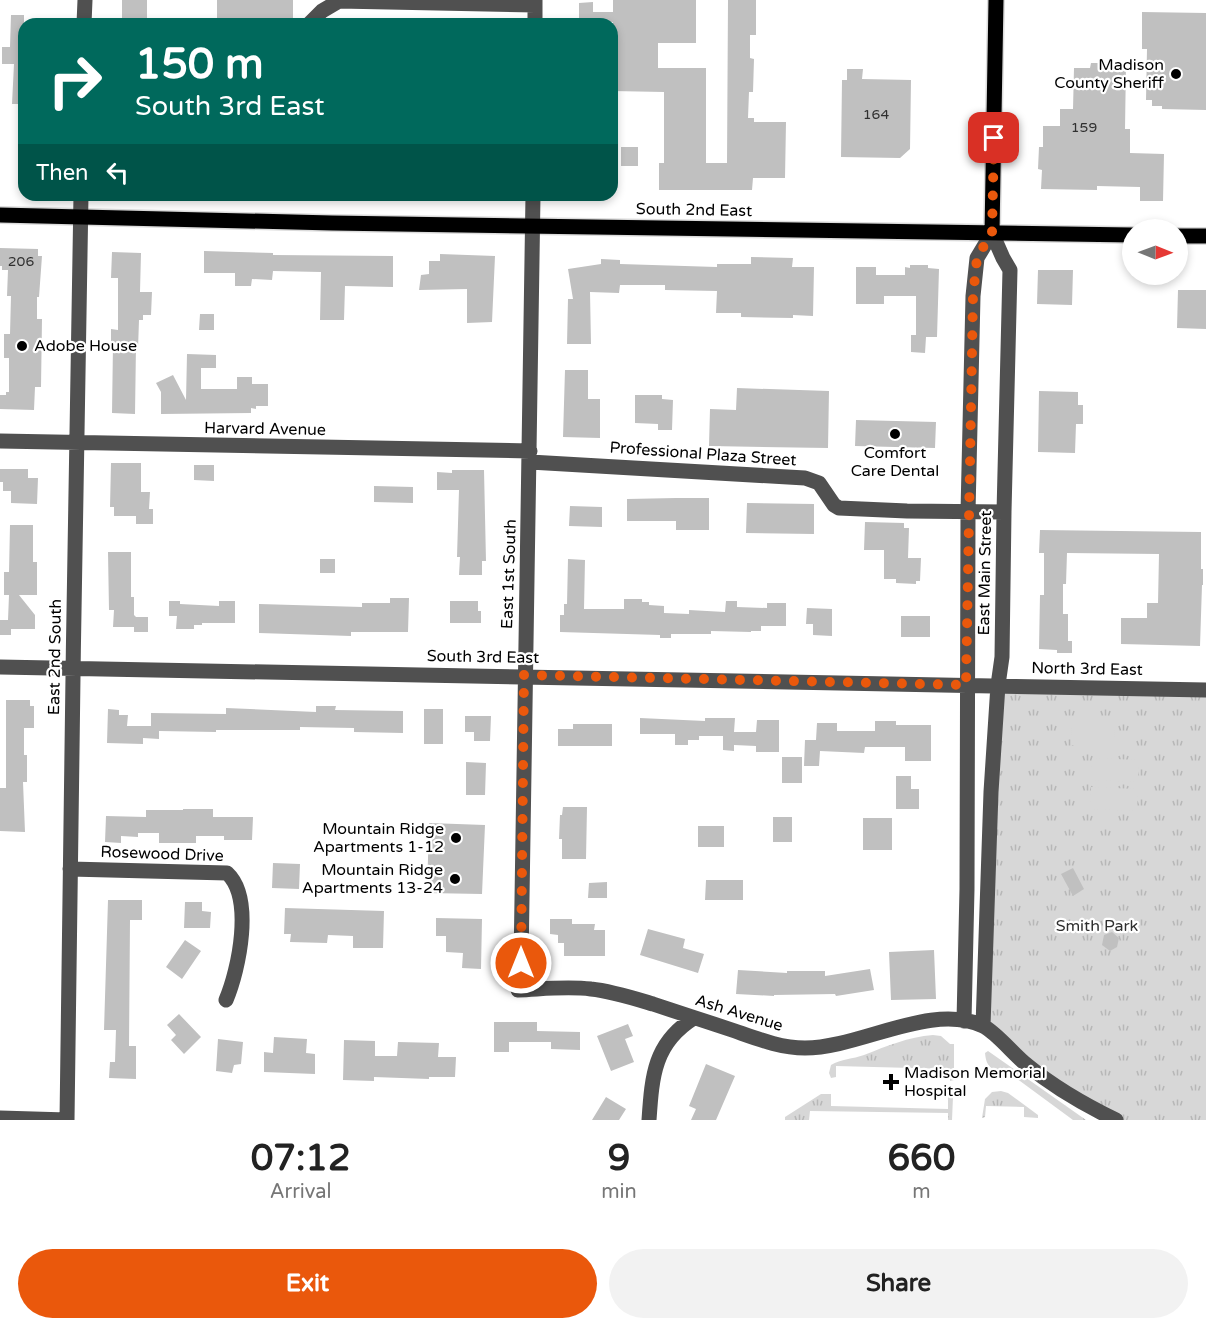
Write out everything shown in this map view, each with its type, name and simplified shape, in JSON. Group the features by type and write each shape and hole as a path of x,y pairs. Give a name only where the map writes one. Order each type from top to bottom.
{"main road":[{"name":"East Main Street","path":"992,232 996,0"},
{"name":"South 2nd East","path":"0,215 1122,235"},
{"path":"1188,236 1206,236"}],"street":[{"path":"84,18 85,0"},
{"path":"315,18 339,1 535,3"},
{"name":"East 2nd South","path":"67,1120 75,442 81,201"},
{"name":"East 1st South","path":"518,990 521,963 524,675 534,201"},
{"name":"East Main Street","path":"964,1021 967,890 968,512 973,296 977,258 992,232"},
{"name":"East Main Street","path":"983,1026 991,792 1002,657 1010,270 992,232"},
{"name":"Harvard Avenue","path":"0,441 530,456"},
{"name":"Professional Plaza Street","path":"530,456 805,478 819,483 834,505 839,508 1004,512"},
{"name":"South 3rd East","path":"0,667 966,685"},
{"name":"North 3rd East","path":"966,685 1206,690"},
{"name":"Rosewood Drive","path":"70,869 227,873 236,881 241,899 241,943 226,1000"},
{"name":"Ash Avenue","path":"518,990 572,987 594,989 651,1004 766,1042 804,1048 827,1047 888,1029 946,1018 983,1026"},
{"path":"649,1120 651,1090 663,1049 670,1036 694,1018"},
{"path":"983,1026 1029,1066 1076,1101 1116,1120"},
{"path":"0,1118 67,1120"}],"green space":[{"name":"Smith Park","path":"998,685 1206,690 1206,1120 1116,1120 1076,1101 987,1022"},
{"path":"1072,718 1115,720 1114,747 1071,745"},
{"path":"1092,758 1139,760 1138,782 1091,780"},
{"path":"1091,787 1138,789 1137,811 1090,809"},
{"path":"933,1035 941,1036 950,1044 954,1044 954,1080 950,1081 950,1069 836,1066 836,1077 831,1078 829,1073 831,1065 839,1061 906,1040"},
{"path":"988,1051 1086,1120 1073,1120 1013,1076 996,1074 997,1071 987,1062 985,1053"},
{"path":"992,1092 1008,1093 1038,1115 1038,1118 1024,1117 1024,1107 986,1106 985,1117 982,1118 985,1099"},
{"path":"821,1094 831,1094 831,1106 948,1109 948,1096 953,1097 952,1120 948,1120 948,1113 810,1111 809,1120 785,1120 785,1117"}],"building":[{"path":"122,0 147,0 147,18 122,18"},
{"path":"217,0 293,0 293,18 217,18"},
{"path":"613,0 696,0 696,43 658,43 658,68 706,68 706,163 727,163 728,0 756,0 756,35 750,35 750,58 754,59 753,92 749,92 748,118 754,118 754,122 786,122 785,178 753,178 752,190 659,190 659,163 664,163 664,92 618,91 618,18 579,18 579,3 593,2 593,12 613,12"},
{"name":"Madison County Sheriff","path":"1142,12 1206,13 1206,110 1162,109 1162,106 1152,106 1152,100 1146,100 1147,49 1142,49"},
{"path":"11,15 24,15 24,18 18,18 18,104 12,104 14,64 2,64 2,47 10,47"},
{"path":"1091,63 1126,63 1125,129 1130,129 1130,153 1164,154 1163,201 1140,201 1140,187 1097,186 1097,190 1041,189 1042,170 1038,169 1039,147 1043,147 1043,126 1060,126 1060,109 1073,109 1074,68 1090,68"},
{"path":"847,69 863,69 862,79 911,80 910,149 900,158 841,157 842,80 847,80"},
{"path":"621,147 638,147 638,166 621,166"},
{"path":"0,248 38,249 38,256 42,256 39,297 37,297 37,319 42,319 41,387 35,387 34,410 0,409 0,395 6,395 6,392 9,392 9,358 4,358 4,334 10,334 11,296 7,296 8,270 2,270 0,266"},
{"path":"204,251 273,253 273,255 393,256 393,287 345,286 344,320 320,320 321,272 273,271 272,280 252,279 251,286 235,286 235,273 204,273"},
{"path":"112,252 141,253 140,292 152,292 151,315 143,315 143,320 139,320 138,349 136,345 135,414 112,413 113,344 111,344 111,329 118,330 118,278 111,278"},
{"path":"440,254 495,256 492,322 467,323 467,289 419,290 421,275 429,274 429,261 440,261"},
{"path":"751,257 793,258 792,267 814,267 813,316 741,317 741,313 716,313 717,291 665,290 665,285 620,285 619,293 590,292 591,344 567,344 568,299 573,299 568,269 601,264 601,259 620,260 620,264 717,267 717,264 751,264"},
{"path":"910,265 928,265 928,268 939,269 937,337 926,337 925,353 911,352 911,335 916,335 916,296 884,296 884,304 856,304 856,267 876,267 876,275 905,275 905,267 910,268"},
{"path":"1038,270 1073,270 1072,305 1037,304"},
{"path":"1178,290 1206,290 1206,329 1177,328"},
{"path":"200,314 214,314 214,330 199,330"},
{"path":"187,354 216,355 216,368 201,368 201,389 237,389 237,377 252,377 252,384 268,384 268,406 251,408 251,413 161,414 161,392 156,383 173,375 186,400"},
{"path":"565,370 588,370 588,399 600,399 600,438 563,437"},
{"path":"737,388 829,391 828,448 709,446 710,409 736,410"},
{"path":"1039,391 1078,392 1078,405 1083,405 1083,424 1076,424 1075,453 1038,452"},
{"path":"635,395 662,395 662,399 673,400 672,430 658,430 658,424 635,423"},
{"name":"Comfort Care Dental","path":"856,420 936,422 935,448 855,446"},
{"path":"111,463 141,463 141,492 150,492 149,509 153,509 153,524 136,524 136,516 114,516 114,507 110,507"},
{"path":"194,465 214,465 214,481 194,480"},
{"path":"0,469 28,469 28,478 38,478 37,504 11,503 11,491 3,491 3,482 0,482"},
{"path":"452,470 484,470 486,561 482,561 482,575 459,575 460,557 457,557 459,490 437,490 437,472 452,473"},
{"path":"374,486 413,487 413,503 374,502"},
{"path":"709,498 709,530 676,530 676,521 627,521 627,499"},
{"path":"747,503 814,504 814,534 746,533"},
{"path":"570,506 602,507 602,527 569,526"},
{"path":"865,522 904,523 904,528 909,528 908,558 921,558 920,581 916,581 916,584 896,583 896,579 884,579 884,550 864,550"},
{"path":"10,525 33,525 33,562 37,562 37,595 19,595 35,615 35,629 11,629 11,635 0,635 0,620 8,620 9,595 4,595 4,572 9,572"},
{"path":"1040,530 1201,532 1203,585 1200,646 1121,644 1121,618 1147,618 1147,603 1158,603 1159,554 1067,553 1066,584 1063,584 1063,614 1068,614 1068,641 1072,641 1072,653 1057,653 1057,650 1039,649 1040,595 1044,595 1044,553 1039,553"},
{"path":"108,552 131,552 131,597 134,597 134,615 148,617 148,632 134,632 134,627 113,627 114,610 109,610"},
{"path":"320,559 335,559 335,573 320,573"},
{"path":"568,559 585,560 584,609 624,609 624,599 642,599 642,602 649,602 649,605 664,606 664,613 689,614 689,610 725,612 726,601 737,601 737,607 767,608 767,603 786,603 786,626 761,626 761,631 751,632 711,631 711,634 671,634 671,638 660,638 660,635 560,632 560,615 564,615 564,604 567,604"},
{"path":"390,598 409,598 408,632 351,632 351,636 259,633 259,604 362,607 362,603 390,603"},
{"path":"169,601 180,601 180,604 219,606 219,601 235,601 235,623 202,623 202,625 194,625 194,629 176,629 177,616 169,616"},
{"path":"450,601 478,601 481,623 450,623"},
{"path":"807,608 832,609 832,636 813,635 813,624 806,624"},
{"path":"901,616 930,616 930,637 901,637"},
{"path":"6,700 30,700 30,706 34,706 34,728 24,728 24,755 27,755 27,782 23,782 25,832 0,831 0,788 6,788"},
{"path":"316,706 336,706 335,710 403,711 403,733 354,732 354,728 300,727 300,730 159,731 159,739 143,738 143,744 107,743 108,709 119,710 119,715 128,715 127,726 151,726 151,713 226,714 226,708 316,712"},
{"path":"424,709 443,709 443,744 424,744"},
{"path":"465,716 491,716 490,741 474,741 474,732 465,732"},
{"path":"640,718 705,721 705,718 735,718 734,732 756,732 757,720 779,720 779,752 756,752 756,746 734,745 734,751 723,750 723,736 699,736 699,740 688,740 688,745 675,745 675,734 640,734"},
{"path":"875,721 896,721 896,725 931,725 931,761 905,761 905,747 865,747 864,753 820,751 819,766 804,766 805,740 816,740 817,723 837,723 837,731 875,731"},
{"path":"573,724 612,724 612,746 558,746 558,729 573,729"},
{"path":"782,757 802,757 802,783 782,783"},
{"path":"466,762 486,763 485,795 466,795"},
{"path":"896,776 911,776 911,789 919,789 919,809 896,809"},
{"path":"563,807 587,807 586,859 562,859 562,839 559,839 560,815 562,815"},
{"path":"213,809 213,817 253,817 252,840 224,840 224,836 196,836 196,843 159,843 159,833 138,833 138,837 121,836 121,843 105,842 106,816 146,817 146,810"},
{"path":"773,817 792,817 792,842 773,842"},
{"path":"863,818 892,818 892,850 863,850"},
{"path":"429,823 485,825 482,894 427,893"},
{"path":"698,826 724,826 724,847 698,847"},
{"path":"273,863 300,864 299,889 272,888"},
{"path":"1073,868 1084,889 1073,896 1061,874"},
{"path":"706,880 743,880 743,900 705,900"},
{"path":"607,882 607,898 588,898 589,883"},
{"path":"108,900 142,900 142,920 130,920 129,1046 136,1046 136,1079 109,1078 110,1062 115,1062 116,1030 104,1030"},
{"path":"185,902 202,902 202,911 211,912 210,928 184,928"},
{"path":"285,908 384,911 383,948 353,948 353,936 328,935 327,943 290,942 291,934 284,934"},
{"path":"436,918 482,919 481,969 462,968 463,953 446,952 446,936 436,936"},
{"path":"550,919 572,919 572,924 595,924 594,930 605,930 605,956 564,956 564,943 558,943 558,935 550,934"},
{"path":"648,929 685,939 683,948 704,954 698,973 640,955"},
{"path":"1112,932 1119,938 1117,947 1110,951 1102,945 1104,935"},
{"path":"185,940 201,951 182,979 166,967"},
{"path":"934,950 936,999 891,1000 889,952"},
{"path":"870,969 874,990 836,996 835,994 774,996 736,994 738,970 787,973 787,971 825,971 825,976"},
{"path":"179,1014 201,1037 184,1054 171,1040 176,1035 167,1025"},
{"path":"494,1022 537,1022 537,1031 580,1032 580,1050 551,1049 551,1042 509,1042 509,1052 494,1052"},
{"path":"628,1024 633,1036 625,1039 634,1062 611,1071 597,1036"},
{"path":"274,1037 307,1039 306,1053 315,1054 315,1074 264,1072 264,1052 273,1053"},
{"path":"218,1039 243,1042 241,1064 234,1065 232,1073 216,1071"},
{"path":"344,1040 375,1041 375,1056 397,1056 398,1042 439,1043 438,1057 456,1057 455,1077 429,1077 429,1079 374,1077 374,1081 343,1080"},
{"path":"706,1064 735,1076 716,1120 691,1120 696,1109 689,1106"},
{"path":"606,1097 626,1109 619,1120 592,1120"}],"place":[{"name":"Madison County Sheriff","path":"1176,74"},
{"name":"Adobe House","path":"22,346"},
{"name":"Comfort Care Dental","path":"895,434"},
{"name":"Mountain Ridge Apartments 1-12","path":"456,838"},
{"name":"Mountain Ridge Apartments 13-24","path":"455,879"},
{"name":"Madison Memorial Hospital","path":"891,1082"}],"route":[{"path":"521,963 524,675 966,685 973,296 977,258 992,232 994,138"}]}
